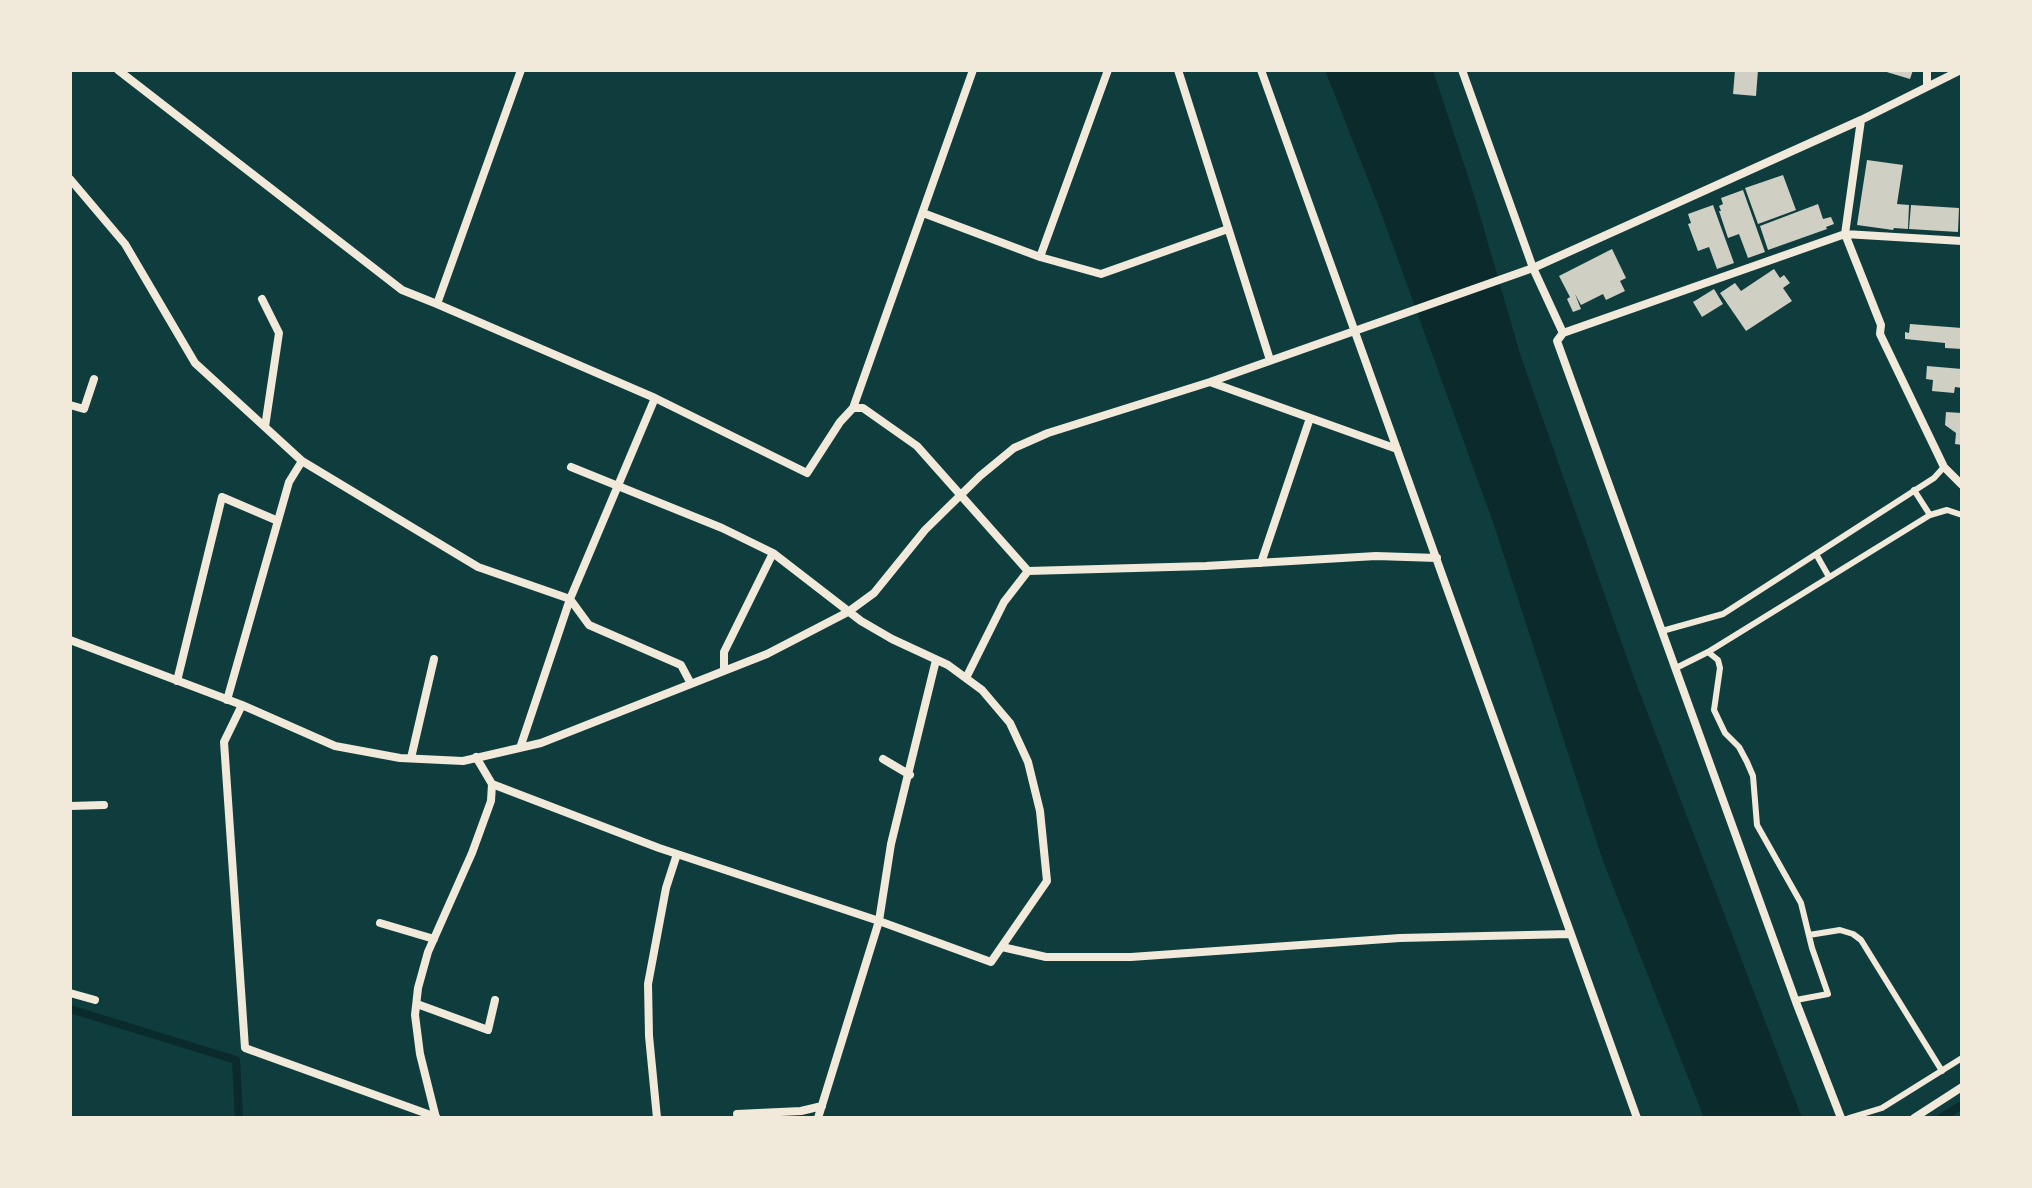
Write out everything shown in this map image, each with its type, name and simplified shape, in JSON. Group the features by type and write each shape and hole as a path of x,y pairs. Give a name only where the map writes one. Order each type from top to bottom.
{"street":[{"path":"118,70 402,290 655,398 807,473 840,422 853,408 973,70"},
{"path":"437,304 521,70"},
{"path":"1040,257 1108,70"},
{"path":"1178,70 1270,360"},
{"path":"1261,70 1637,1118"},
{"path":"1462,70 1533,268 1563,333"},
{"path":"1927,70 1927,85"},
{"path":"70,640 242,705 335,746 411,758 463,761 541,743 767,654 848,612 874,593 925,530 1014,448 1048,433 1210,382 1533,268 1861,120 1961,70"},
{"path":"1861,120 1845,234 1881,325 1880,334 1944,467 1962,485"},
{"path":"70,179 125,244 195,363 302,461 478,567 570,599 589,625 681,665 690,682"},
{"path":"923,213 1040,257 1101,274 1228,229"},
{"path":"1841,1118 1557,341 1563,333 1845,234 1962,241"},
{"path":"262,299 279,333 265,427"},
{"path":"70,405 84,409 94,379"},
{"path":"1210,382 1397,449"},
{"path":"520,748 570,599 655,398"},
{"path":"853,408 863,408 917,446 1028,571"},
{"path":"1261,563 1310,418"},
{"path":"227,700 289,482 302,461"},
{"path":"492,784 677,854 991,962 1047,881 1040,811 1028,762 1010,723 982,690 936,660 892,639 848,612 773,553 722,528 571,467"},
{"path":"177,681 222,497 278,521"},
{"path":"724,670 724,652 773,553"},
{"path":"1028,571 1376,556 1437,558"},
{"path":"966,678 1004,602 1028,571"},
{"path":"411,758 434,659"},
{"path":"818,1118 879,921 891,844 936,660"},
{"path":"242,705 224,742 245,1048 436,1118"},
{"path":"436,1118 420,1054 415,1015 422,976 434,939 491,801 492,784 476,757"},
{"path":"883,759 910,775"},
{"path":"70,806 104,805"},
{"path":"657,1118 649,1036 648,984 666,888 677,854"},
{"path":"380,923 434,939"},
{"path":"1002,947 1046,957 1131,957 1400,938 1570,934"},
{"path":"70,993 95,1000"},
{"path":"417,1004 488,1030 495,1000"},
{"path":"1914,1118 1962,1087"},
{"path":"737,1114 801,1111 822,1106"}],"lane":[{"path":"1662,631 1723,614 1914,490 1944,467"},
{"path":"1914,490 1930,515"},
{"path":"1676,668 1708,652 1930,515 1947,510 1962,515"},
{"path":"1816,554 1829,577"},
{"path":"1708,652 1718,660 1720,668 1714,710 1725,733 1739,747 1753,776 1757,825 1801,903 1828,994 1796,1000"},
{"path":"1809,935 1840,930 1861,940 1942,1071"},
{"path":"1849,1118 1882,1108 1962,1058"}],"water":[{"path":"1325,70 1433,70 1474,195 1521,357 1633,675 1802,1118 1704,1118 1603,861 1494,525 1380,210"}],"building":[{"path":"1735,70 1758,70 1756,96 1733,94"},
{"path":"1880,70 1913,70 1910,79"},
{"path":"1867,160 1903,165 1897,204 1909,205 1908,229 1857,225"},
{"path":"1783,175 1796,210 1758,224 1745,188"},
{"path":"1743,190 1765,252 1748,258 1739,234 1728,238 1719,211 1719,206 1723,204 1721,198"},
{"path":"1818,204 1823,219 1831,217 1834,224 1768,250 1760,226"},
{"path":"1713,205 1734,263 1717,269 1709,247 1698,251 1688,224 1691,223 1688,214"},
{"path":"1911,205 1959,208 1958,232 1909,229"},
{"path":"1612,249 1626,278 1620,281 1625,291 1606,300 1603,294 1581,305 1575,294 1581,309 1573,312 1567,299 1570,297 1559,276"},
{"path":"1774,269 1780,278 1784,275 1790,283 1783,288 1792,301 1746,331 1720,293 1735,283 1741,291"},
{"path":"1714,289 1723,304 1702,317 1693,302"},
{"path":"1910,324 1962,328 1962,349 1945,348 1945,343 1905,339"},
{"path":"1927,366 1962,369 1962,388 1955,387 1954,393 1932,391 1933,380 1926,379"},
{"path":"1946,412 1962,413 1962,445 1955,444 1956,433 1945,425"}],"waterway":[{"path":"70,1009 236,1060 239,1118"},
{"path":"1941,1118 1962,1105"}]}
